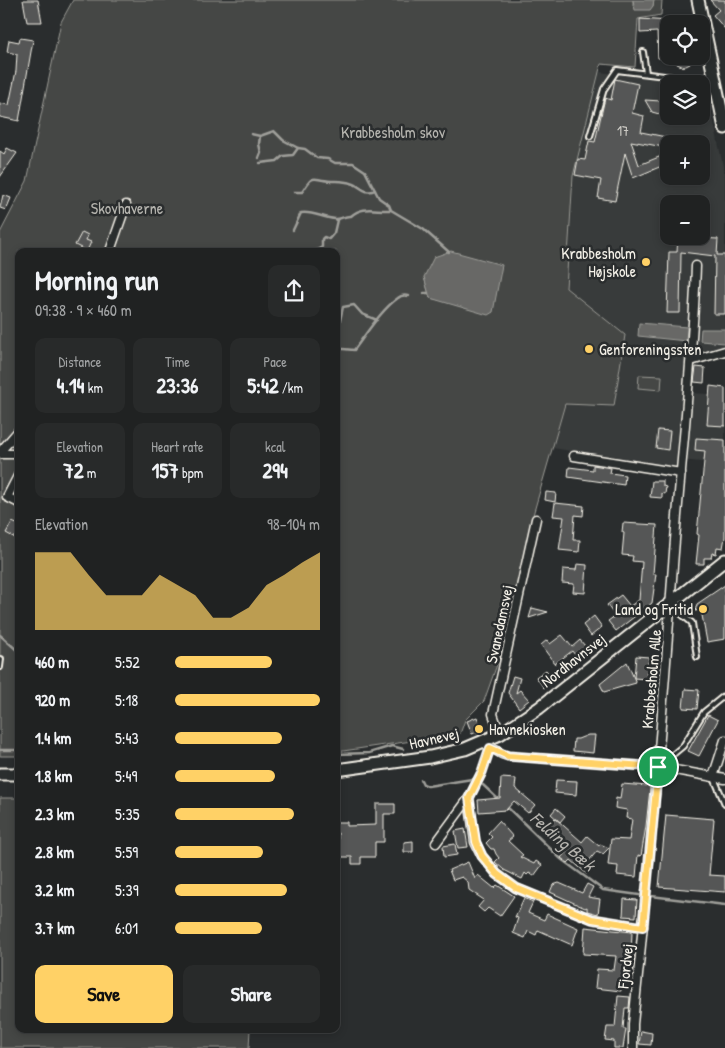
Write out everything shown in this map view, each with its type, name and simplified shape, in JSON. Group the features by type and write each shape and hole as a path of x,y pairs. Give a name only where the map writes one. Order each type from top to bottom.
{"street":[{"path":"698,0 725,128"},
{"path":"111,248 126,205"},
{"name":"Krabbesholm Alle","path":"658,767 691,361 696,266"},
{"path":"691,361 725,351"},
{"path":"0,453 15,435"},
{"path":"0,453 15,455"},
{"path":"574,456 681,473"},
{"path":"15,482 7,497 15,501"},
{"name":"Svanedamsvej","path":"500,734 493,714 536,519"},
{"name":"Nordhavnsvej","path":"487,745 539,708 725,560"},
{"path":"713,777 725,740"},
{"path":"436,843 469,798 482,772 487,745 508,756 658,767 725,780"},
{"name":"Havnevej","path":"340,769 430,757 465,748 487,745"},
{"name":"Fjordvej","path":"633,1048 633,1024 658,767"},
{"path":"0,774 15,774"},
{"path":"469,798 476,842 482,856 497,874 516,888 592,919 643,927"}],"lane":[{"path":"643,52 646,73"},
{"path":"590,136 604,89 617,70 715,82"},
{"path":"670,604 692,624 697,657"},
{"path":"0,667 1,659"},
{"path":"658,767 683,746 704,712 725,695"},
{"path":"713,777 725,804"}],"shaded area":[{"path":"633,0 654,0 650,10 635,10"},
{"name":"Krabbesholm Højskole","path":"599,72 660,79 660,125 710,125 710,103 725,176 725,357 694,366 691,393 725,395 725,464 678,460 677,468 552,448 565,403 566,288 573,176"},
{"path":"451,251 502,265 493,312 488,315 430,298 424,277 434,257"},
{"path":"639,323 687,327 686,341 638,336"},
{"path":"701,329 725,329 725,343 700,341"}],"green space":[{"name":"Krabbesholm skov","path":"73,0 633,0 633,6 653,6 654,0 662,0 661,15 638,19 635,67 601,64 573,176 566,288 625,335 614,406 565,404 533,515 504,645 484,701 465,720 460,734 340,751 340,248 15,248 15,756 0,756 0,233 27,181 61,22","holes":["424,277 493,312 430,298"]},
{"path":"639,375 662,376 661,390 638,388"},
{"path":"0,798 15,798 15,1033 250,1033 249,1048 0,1048"}],"building":[{"path":"23,0 38,0 42,22 27,22"},
{"path":"710,0 725,0 725,29 713,15 719,10"},
{"path":"640,19 660,20 660,58 658,58 657,32 640,33"},
{"path":"20,38 33,40 19,121 0,117 0,103 9,105 16,71 17,54 7,52 9,40 19,42"},
{"path":"615,79 638,84 632,113 644,116 641,132 660,136 660,146 631,141 639,165 660,157 660,167 633,178 625,153 615,201 598,198 601,180 575,175 578,159 585,160 589,141 595,142 605,98 611,100"},
{"path":"645,100 660,101 660,114 652,112"},
{"path":"7,148 17,153 0,177 0,151 4,154"},
{"path":"3,195 11,198 6,210 0,208"},
{"path":"82,232 88,235 86,240 91,242 88,248 81,248 75,245"},
{"path":"710,239 718,239 717,255 725,255 725,314 714,314 715,256 681,252 680,313 667,313 669,252 677,252 677,245 710,245"},
{"path":"696,367 705,368 704,383 694,382"},
{"path":"710,386 725,388 725,426 707,425"},
{"path":"658,430 670,431 668,450 656,448"},
{"path":"696,438 725,440 725,537 723,548 717,547 716,554 712,553 711,558 704,558 704,564 696,564 705,451 695,450"},
{"path":"593,465 611,468 610,473 625,475 624,485 568,477 569,467 593,470"},
{"path":"652,481 663,481 663,486 666,487 665,494 662,493 662,498 650,497"},
{"path":"546,492 556,493 555,502 545,500"},
{"path":"555,503 584,506 583,516 575,515 573,540 580,540 579,552 559,550 564,517 553,516"},
{"path":"12,522 15,523 15,538 6,533"},
{"path":"623,523 657,525 653,574 656,574 652,603 616,631 608,621 615,616 607,605 621,595 630,606 639,600 642,562 632,561 633,556 622,555"},
{"path":"577,564 587,565 585,593 573,592 574,584 562,583 563,569 576,570"},
{"path":"725,585 725,639 707,642 701,610 695,611 697,604"},
{"path":"532,608 548,612 529,618"},
{"path":"594,616 602,627 591,636 583,625"},
{"path":"562,635 572,647 580,640 590,652 579,660 572,651 555,664 541,645 547,640 550,644"},
{"path":"636,656 649,657 646,679 634,678"},
{"path":"627,662 636,683 604,692 600,684"},
{"path":"546,670 554,680 544,688 536,677"},
{"path":"513,676 520,678 516,693 520,690 529,700 519,708 508,693"},
{"path":"685,689 699,690 697,709 683,708"},
{"path":"708,715 718,720 699,756 688,751"},
{"path":"477,717 482,730 472,734 467,721"},
{"path":"595,735 593,753 573,751 574,739"},
{"path":"501,778 516,779 515,788 535,805 528,813 514,801 506,810 479,812 478,800 500,798"},
{"path":"556,780 577,781 576,795 555,793"},
{"path":"622,784 648,786 650,789 646,826 641,856 638,855 636,877 617,875 618,866 608,865 611,839 629,840 632,819 626,818 627,810 615,808 616,798 620,799"},
{"path":"376,804 395,804 395,814 384,814 384,842 375,842 375,857 361,857 361,864 352,864 352,857 340,857 340,822 347,822 347,826 376,825"},
{"path":"556,808 565,816 560,822 551,814"},
{"path":"666,815 714,819 709,875 725,876 725,892 659,887"},
{"path":"555,818 582,842 587,836 599,846 600,844 609,848 603,854 597,851 588,862 593,867 587,874 571,860 568,863 561,858 569,848 546,829"},
{"path":"499,821 513,837 508,841 523,855 520,857 534,864 536,861 542,865 534,876 525,873 522,879 504,870 495,862 499,858 494,849 491,849 486,843 492,837 488,833"},
{"path":"465,829 468,847 458,848 455,831"},
{"path":"413,841 413,852 404,852 404,842"},
{"path":"455,844 457,855 444,857 443,846"},
{"path":"468,862 475,879 478,875 494,888 497,885 514,896 500,916 488,908 484,912 478,907 484,900 469,890 468,882 462,877 453,880 449,870"},
{"path":"559,883 582,893 587,884 593,887 588,897 600,899 598,914 587,911 587,907 585,908 550,892 553,885"},
{"path":"524,898 533,902 528,913 544,920 547,914 578,928 572,945 538,930 536,935 528,931 525,938 513,933 518,918 515,917"},
{"path":"624,899 637,900 636,917 623,916"},
{"path":"585,927 632,932 631,956 634,956 633,969 623,968 621,991 595,988 597,969 614,970 616,956 583,954"},
{"path":"618,996 630,997 629,1008 625,1008 623,1029 626,1029 623,1048 614,1048 614,1041 605,1040 607,1027 615,1027"},
{"path":"641,1031 652,1033 651,1045 639,1044"}],"waterway":[{"path":"251,134 260,136 274,131 283,140 298,148 305,149 317,158 328,159 335,163 353,163 365,171 379,198 389,205 391,210 423,229 449,252"},
{"path":"259,158 261,153 260,136"},
{"path":"260,163 277,161 283,156 293,155 298,148"},
{"path":"294,192 302,192 312,179 350,183 369,192 375,190"},
{"path":"293,230 301,213 337,219 365,210 391,210"},
{"path":"320,248 322,247 322,239 324,237 329,239 334,233 337,220"},
{"path":"343,349 354,350 374,322 392,303 400,296 409,296"},
{"path":"340,321 343,307 354,305 362,314 377,320"},
{"path":"0,635 15,648"},
{"name":"Felding Bæk","path":"340,754 369,753 392,746 403,749"},
{"name":"Felding Bæk","path":"0,750 15,750"},
{"name":"Felding Bæk","path":"421,780 423,784 428,786 472,779"},
{"name":"Felding Bæk","path":"483,785 500,801"},
{"name":"Felding Bæk","path":"506,806 561,859 603,890 639,895"},
{"name":"Felding Bæk","path":"651,896 725,905"}],"place":[{"name":"Krabbesholm Højskole","path":"646,262"},
{"name":"Genforeningssten","path":"589,349"},
{"name":"Land og Fritid","path":"703,609"},
{"name":"Havnekiosken","path":"479,729"}],"route":[{"path":"490,748 508,756 658,767 643,927 592,919 516,888 497,874 482,856 476,842 469,798 482,772 490,748"}],"park label":[{"name":"Skovhaverne","path":"127,208"}]}
